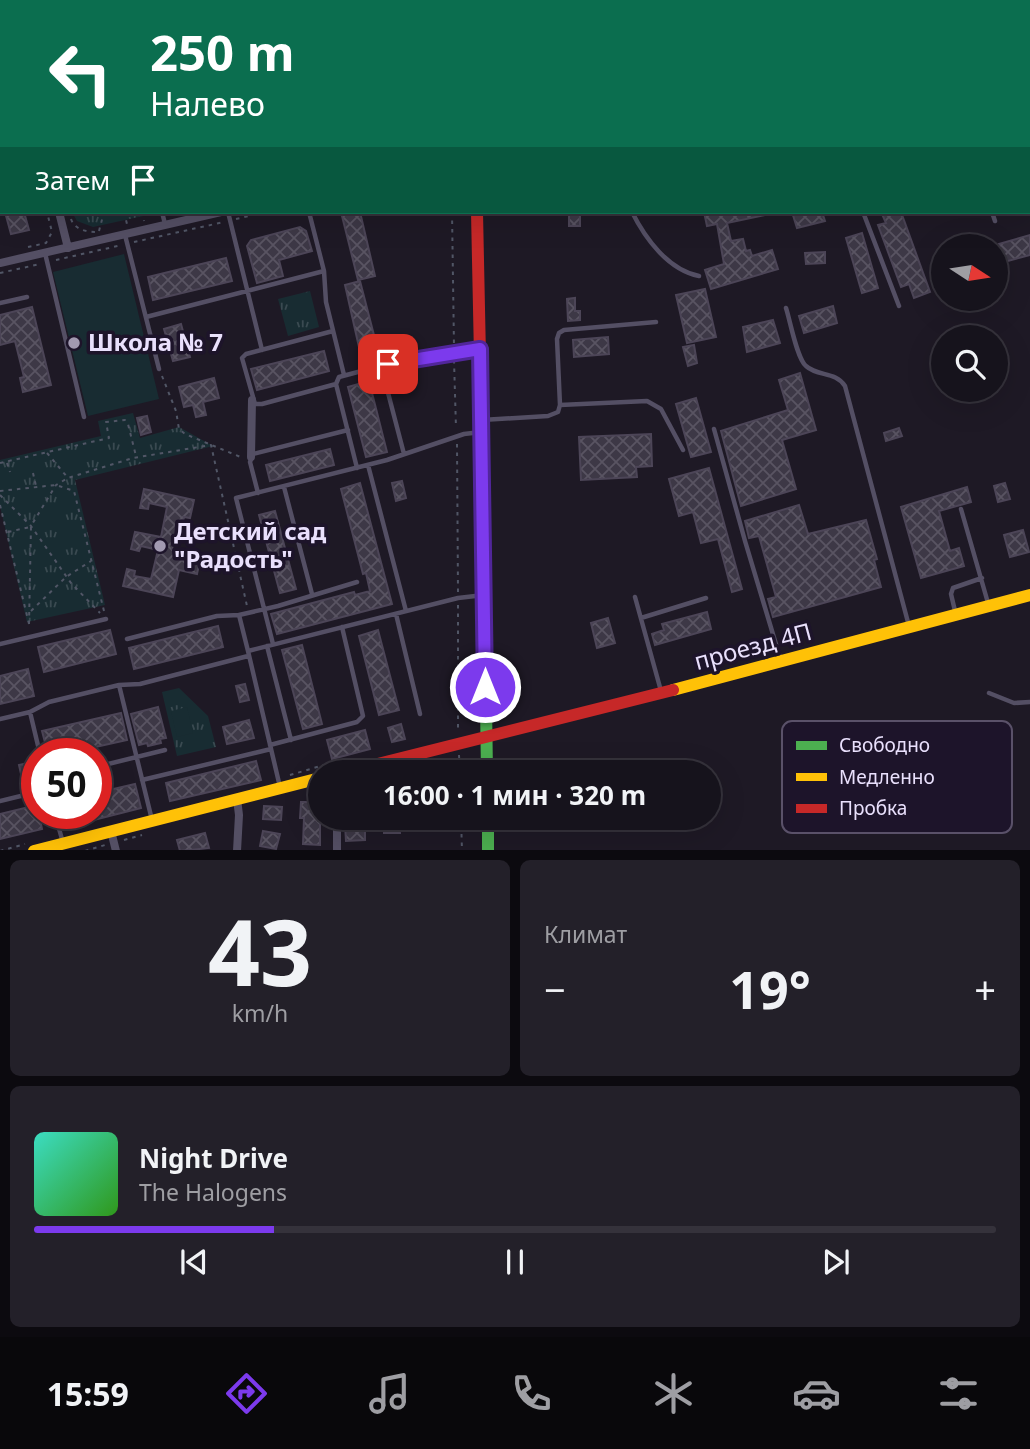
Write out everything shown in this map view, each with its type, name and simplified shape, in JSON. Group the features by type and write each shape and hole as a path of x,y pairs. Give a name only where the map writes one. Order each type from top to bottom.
{"street":[{"path":"60,214 68,248"},
{"path":"0,263 212,214"},
{"path":"477,214 486,760"},
{"path":"251,459 252,400"},
{"name":"проезд 4П","path":"393,760 781,662 1030,595"},
{"path":"34,850 308,781"},
{"path":"237,799 237,850"},
{"path":"337,830 337,850"},
{"path":"488,830 488,850"},
{"path":"111,831 116,850"}],"lane":[{"path":"162,214 165,225"},
{"path":"228,214 262,349"},
{"path":"310,214 324,271 326,302 344,375"},
{"path":"633,214 645,236 676,267 699,276"},
{"path":"864,214 899,306"},
{"path":"993,214 995,221"},
{"path":"125,234 159,369"},
{"path":"45,253 84,417"},
{"path":"146,317 324,271"},
{"path":"0,303 27,297"},
{"path":"786,308 802,362 811,369 840,378 845,386 910,628"},
{"path":"273,645 236,498 368,465 482,426 548,416 558,412 559,333 564,330 656,322"},
{"path":"333,331 262,349 242,358 255,404 336,384"},
{"path":"357,468 336,384 339,377 380,366 480,349"},
{"path":"380,366 404,454"},
{"path":"560,405 647,401 661,409 683,450"},
{"path":"714,429 781,662"},
{"path":"258,493 251,459 256,452 348,430"},
{"path":"368,465 406,611"},
{"path":"284,487 312,594"},
{"path":"961,509 989,606"},
{"path":"956,615 951,594 953,588 982,579"},
{"path":"127,639 217,616 239,615 264,609 357,582"},
{"path":"0,719 30,712 49,702 119,685 140,684 267,646 458,598 485,595"},
{"path":"635,597 661,693"},
{"path":"641,618 706,598"},
{"path":"396,614 420,714"},
{"path":"239,615 281,788"},
{"path":"0,644 106,619"},
{"path":"142,780 357,722 363,716 342,627"},
{"path":"267,646 291,740"},
{"path":"119,685 153,821"},
{"path":"989,693 1014,703 1030,702"},
{"path":"30,712 36,738"},
{"path":"112,763 165,750"},
{"path":"0,801 21,796"},
{"path":"59,829 63,843"}],"path":[{"path":"23,248 46,243 52,232 48,214"},
{"path":"69,214 72,224 88,232 98,232 103,214"},
{"path":"125,214 128,225"},
{"path":"142,214 144,221"},
{"path":"452,214 460,760"},
{"path":"159,369 176,411 178,429 211,445 251,459"},
{"path":"0,463 109,438 106,422 118,419 125,420 128,424 136,457"},
{"path":"0,493 55,485 68,478 136,457 211,445"},
{"path":"211,445 248,611"},
{"path":"47,452 68,478"},
{"path":"7,462 10,472"},
{"path":"33,473 36,487"},
{"path":"29,624 31,526 55,485"},
{"path":"55,485 74,491 106,619"},
{"path":"0,493 31,526 66,577 106,619"},
{"path":"0,505 32,636"},
{"path":"7,533 31,526"},
{"path":"30,611 66,577 91,561"},
{"path":"461,830 462,850"}],"green space":[{"path":"73,214 152,214 93,227 77,221"},
{"path":"124,254 159,399 88,416 53,272"},
{"path":"310,291 319,327 288,336 278,299"},
{"path":"133,413 140,438 179,427 213,446 75,480 105,605 27,622 0,506 0,460 101,436 98,421"},
{"path":"179,688 208,716 216,747 177,756 162,692"},
{"path":"187,707 193,733 177,737 171,711"}],"building":[{"path":"6,214 25,214 29,230 11,234"},
{"path":"342,214 360,214 375,276 358,280"},
{"path":"569,214 580,214 580,226 569,226"},
{"path":"704,214 765,214 727,223 731,241 743,239 746,251 750,250 752,256 772,250 778,269 711,289 705,270 724,264 717,224 707,226"},
{"path":"793,214 823,214 825,221 797,228"},
{"path":"882,214 902,214 930,292 914,298 909,284 901,287 878,225 886,223"},
{"path":"300,227 306,231 312,251 279,260 283,276 257,283 247,246 251,240"},
{"path":"862,233 878,288 862,293 846,238"},
{"path":"1030,235 1030,255 1008,261 1008,241"},
{"path":"825,252 825,263 806,264 805,253"},
{"path":"226,258 232,281 153,300 148,277"},
{"path":"360,281 377,347 377,352 361,356 345,285"},
{"path":"705,289 716,337 687,343 676,295"},
{"path":"575,298 575,311 580,311 580,320 568,321 567,299"},
{"path":"833,306 837,323 804,333 799,316"},
{"path":"32,307 51,385 23,392 20,378 24,377 15,341 0,345 0,315"},
{"path":"773,320 780,343 747,352 743,327"},
{"path":"181,324 190,357 173,361 164,329"},
{"path":"608,337 609,354 574,357 573,340"},
{"path":"694,345 697,363 688,366 683,347"},
{"path":"324,351 329,371 257,390 251,369"},
{"path":"800,373 816,430 782,440 796,489 741,506 721,431 788,410 779,380"},
{"path":"214,378 219,398 203,402 206,415 196,417 193,405 184,407 179,387"},
{"path":"369,381 387,452 366,457 348,387"},
{"path":"696,398 711,452 691,457 676,404"},
{"path":"147,416 151,432 141,435 137,418"},
{"path":"899,428 902,436 886,441 884,433"},
{"path":"651,434 652,466 636,467 637,477 581,480 579,437"},
{"path":"330,449 334,465 270,481 266,465"},
{"path":"709,468 742,589 732,592 718,539 701,543 693,512 679,516 669,479"},
{"path":"402,481 406,498 396,501 392,483"},
{"path":"360,483 392,604 277,634 271,614 354,592 355,595 370,591 341,489"},
{"path":"1005,483 1010,499 998,502 994,486"},
{"path":"967,487 971,502 939,511 950,551 959,548 964,566 921,578 901,507"},
{"path":"144,489 194,500 190,518 184,517 180,535 176,534 172,549 201,555 197,574 179,570 173,597 123,586 127,569 135,571 134,576 151,579 158,550 141,546 139,551 131,549 135,532 161,537 167,507 149,503 148,509 140,508"},
{"path":"799,505 808,534 866,520 877,559 874,560 881,587 773,617 768,599 776,597 759,536 749,538 745,521"},
{"path":"275,511 296,589 280,593 259,515"},
{"path":"1023,530 1029,552 1010,557 1004,535"},
{"path":"707,612 711,629 655,645 652,634 664,630 662,624"},
{"path":"608,618 615,643 597,648 591,623"},
{"path":"218,626 223,647 134,669 129,648"},
{"path":"110,630 116,654 44,672 38,647"},
{"path":"378,630 399,710 379,715 359,636"},
{"path":"302,645 322,724 303,729 282,650"},
{"path":"28,669 34,696 0,704 0,676"},
{"path":"245,684 249,700 240,702 236,686"},
{"path":"158,707 166,738 160,739 161,743 139,745 131,714"},
{"path":"121,713 127,740 112,743 112,738 44,738 42,731"},
{"path":"249,720 254,738 227,744 223,727"},
{"path":"401,724 405,739 392,742 388,728"},
{"path":"365,730 370,749 332,759 327,740"},
{"path":"256,761 261,780 170,801 166,783"},
{"path":"135,784 141,808 112,815 112,789"},
{"path":"301,802 308,802 308,830 320,830 320,845 303,844 304,818 300,818"},
{"path":"264,806 282,807 281,820 263,819"},
{"path":"21,809 21,829 42,829 0,839 0,814"},
{"path":"345,830 365,830 365,840 346,841"},
{"path":"384,830 400,830 400,833 384,833"},
{"path":"263,831 280,834 276,849 260,846"},
{"path":"205,833 209,848 180,850 177,840"}],"traffic: fast":[{"path":"483,501 487,760"},
{"path":"488,830 488,850"}],"traffic: slow":[{"path":"673,690 1030,595"},
{"path":"38,850 308,781"}],"traffic: jam":[{"path":"477,214 483,501"},
{"path":"394,760 673,690"}],"place":[{"name":"Школа № 7","path":"74,343"},
{"name":"Детский сад \"Радость\"","path":"160,546"}],"route":[{"path":"388,364 480,349 485,687"}]}
